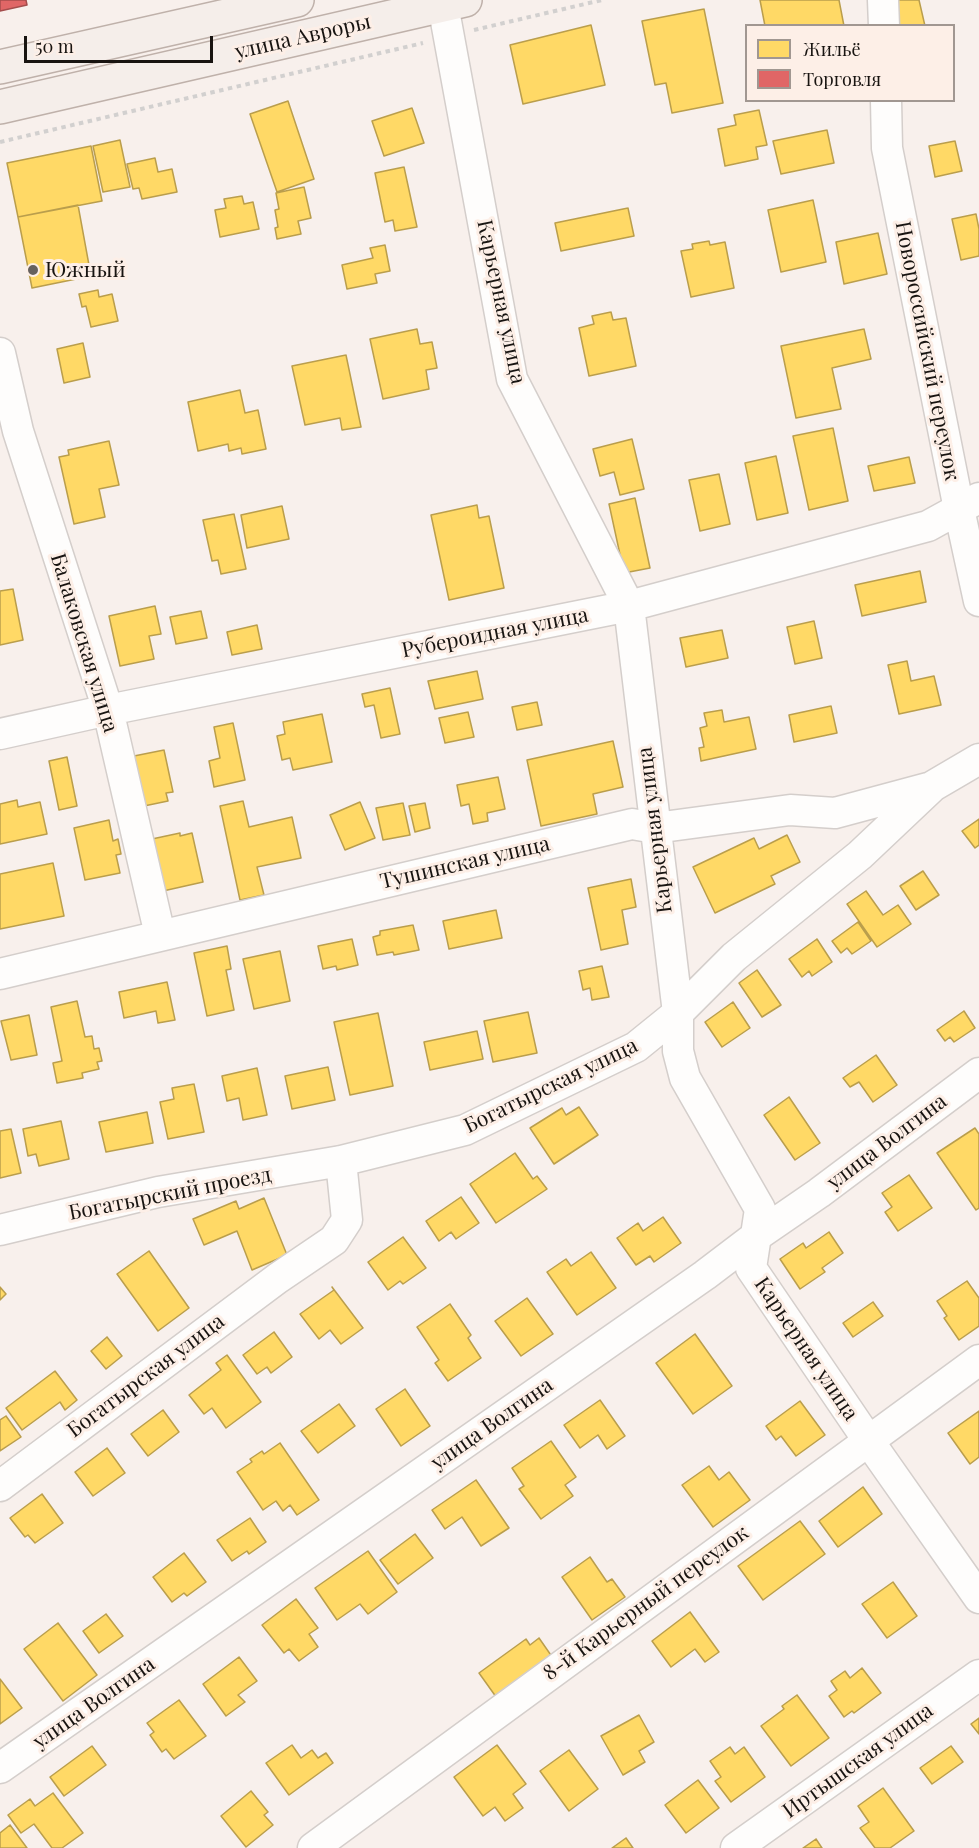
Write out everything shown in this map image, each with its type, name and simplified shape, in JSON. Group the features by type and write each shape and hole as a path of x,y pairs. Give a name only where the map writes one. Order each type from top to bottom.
{"main road":[{"name":"улица Авроры","path":"0,67 297,0"},
{"name":"улица Авроры","path":"0,107 453,14"}],"street":[{"path":"883,0 884,24"},
{"name":"Карьерная улица","path":"453,14 513,379 629,606 678,1013 678,1051 685,1078 760,1209 751,1268 979,1598"},
{"name":"Новороссийский переулок","path":"886,102 887,148 969,503 979,601"},
{"name":"Балаковская улица","path":"0,353 9,433 108,710 160,935"},
{"name":"Рубероидная улица","path":"0,734 108,710 629,606 928,526 969,503"},
{"name":"Богатырская улица","path":"0,1486 278,1278 334,1239 347,1220 341,1161 465,1130 636,1047 678,1013 734,957 860,855 933,786 979,759"},
{"name":"Тушинская улица","path":"0,974 632,824 655,828 790,810 835,813 933,786"},
{"name":"улица Волгина","path":"0,1768 686,1289 979,1073"},
{"name":"Богатырский проезд","path":"0,1230 158,1192 341,1161"},
{"name":"8-й Карьерный переулок","path":"313,1848 979,1360"},
{"name":"Иртышская улица","path":"736,1848 979,1675"}],"path":[{"path":"0,142 453,14 602,0"}],"building: Жильё":[{"path":"760,0 839,0 844,24 765,24"},
{"path":"889,0 919,0 925,24 895,24"},
{"path":"704,9 723,103 672,113 666,83 655,85 642,21"},
{"path":"591,25 605,85 523,104 510,45"},
{"path":"288,101 314,179 277,192 250,114"},
{"path":"412,108 424,143 384,156 372,121"},
{"path":"759,110 767,145 756,147 758,159 725,166 718,129 736,125 734,115"},
{"path":"827,130 834,163 781,174 773,141"},
{"path":"120,140 130,187 103,192 93,146"},
{"path":"955,141 962,171 935,177 929,146"},
{"path":"91,146 102,201 18,217 7,163"},
{"path":"155,158 158,172 172,169 177,192 142,199 139,188 133,189 127,164"},
{"path":"404,167 417,227 395,231 393,220 385,222 375,173"},
{"path":"304,187 311,218 298,221 301,234 277,239 275,228 278,227 275,210 279,209 276,193"},
{"path":"242,196 244,204 253,202 259,229 220,237 215,210 226,208 224,199"},
{"path":"813,200 826,262 781,272 768,210"},
{"path":"78,205 91,276 32,288 18,217"},
{"path":"628,208 634,236 561,251 555,223"},
{"path":"976,214 979,229 979,256 961,260 952,219"},
{"path":"878,233 887,274 844,284 836,242"},
{"path":"709,241 710,245 725,242 734,288 691,297 681,251 693,249 692,244"},
{"path":"385,245 390,271 375,274 377,283 347,289 342,265 373,258 370,248"},
{"path":"98,290 99,297 112,294 118,321 91,327 86,306 82,307 79,294"},
{"path":"611,312 613,320 626,318 636,366 589,376 579,328 594,324 592,316"},
{"path":"417,329 420,344 432,342 437,368 426,370 429,389 383,399 370,339"},
{"path":"864,329 871,359 832,368 841,409 796,418 781,346"},
{"path":"83,343 90,377 64,383 57,349"},
{"path":"346,355 361,427 342,430 340,418 305,425 292,366"},
{"path":"240,390 245,413 258,410 266,449 242,454 241,448 229,451 228,444 198,451 188,402"},
{"path":"833,428 848,501 809,510 793,436"},
{"path":"632,439 644,489 620,495 614,472 600,476 593,449"},
{"path":"109,441 119,485 99,489 105,517 74,524 59,457 69,455 68,450"},
{"path":"776,456 788,513 757,520 745,463"},
{"path":"909,457 915,483 874,491 868,466"},
{"path":"719,474 730,524 700,531 689,480"},
{"path":"635,498 650,568 624,573 609,504"},
{"path":"477,505 479,518 489,516 504,588 449,600 431,515"},
{"path":"282,506 289,539 247,548 241,515"},
{"path":"234,514 246,569 221,574 218,560 212,561 203,520"},
{"path":"920,571 926,602 862,616 855,585"},
{"path":"13,589 23,640 0,645 0,591"},
{"path":"155,606 161,634 149,636 154,659 120,666 109,616"},
{"path":"201,611 207,638 176,644 170,617"},
{"path":"814,621 822,658 795,664 787,627"},
{"path":"257,625 262,649 232,655 227,632"},
{"path":"722,630 728,658 686,667 680,638"},
{"path":"907,661 911,681 934,676 941,705 899,714 888,665"},
{"path":"477,671 483,699 435,709 428,681"},
{"path":"390,688 400,734 381,738 374,705 365,707 362,694"},
{"path":"537,702 542,725 517,730 512,707"},
{"path":"831,706 837,733 794,742 789,715"},
{"path":"722,710 724,722 749,717 756,749 701,761 699,748 704,747 700,728 707,726 704,713"},
{"path":"468,712 474,737 445,743 439,718"},
{"path":"322,714 332,762 293,770 290,758 282,760 277,736 285,734 283,722"},
{"path":"233,723 245,780 214,787 209,761 220,758 214,727"},
{"path":"613,741 623,787 593,794 597,814 541,826 527,760"},
{"path":"164,750 173,792 166,793 168,801 144,806 134,756"},
{"path":"67,757 77,806 59,810 49,761"},
{"path":"498,777 505,809 487,813 488,821 473,824 469,804 461,806 457,785"},
{"path":"17,800 18,807 40,802 47,834 0,844 0,804"},
{"path":"243,801 249,827 292,817 301,858 257,867 264,895 240,900 220,806"},
{"path":"360,802 375,838 345,850 330,815"},
{"path":"403,803 410,835 383,840 376,808"},
{"path":"425,803 430,828 415,832 409,806"},
{"path":"979,819 979,845 975,848 962,831"},
{"path":"109,820 113,841 118,839 121,854 116,855 120,873 85,880 74,828"},
{"path":"180,833 180,836 192,833 203,882 163,891 152,839"},
{"path":"787,835 800,862 771,876 775,884 715,913 693,867 754,838 759,849"},
{"path":"53,863 64,916 0,929 0,874"},
{"path":"923,871 939,895 916,910 900,886"},
{"path":"631,879 636,907 622,910 628,944 601,950 588,888"},
{"path":"866,891 883,915 898,905 911,924 877,947 847,904"},
{"path":"496,910 502,938 449,949 443,921"},
{"path":"858,922 871,941 852,954 847,948 841,953 832,941"},
{"path":"413,925 419,950 394,955 393,952 377,955 373,937 380,935 380,931"},
{"path":"352,939 358,965 337,970 336,966 323,969 318,946"},
{"path":"817,939 832,962 812,976 809,971 802,977 789,959"},
{"path":"227,946 231,969 226,970 234,1010 207,1016 194,953"},
{"path":"280,951 290,1001 254,1009 243,959"},
{"path":"602,966 609,997 592,1000 590,988 583,990 579,971"},
{"path":"757,970 781,1005 762,1017 739,983"},
{"path":"167,982 175,1020 158,1023 156,1011 124,1018 119,992"},
{"path":"77,1001 85,1037 92,1036 94,1049 99,1048 102,1061 97,1062 99,1069 82,1073 83,1078 57,1083 53,1063 62,1061 51,1007"},
{"path":"733,1002 750,1028 722,1047 705,1022"},
{"path":"964,1011 975,1028 954,1042 950,1037 945,1041 937,1030"},
{"path":"528,1012 537,1053 493,1062 484,1021"},
{"path":"378,1013 393,1086 350,1095 334,1022"},
{"path":"29,1015 37,1055 11,1060 1,1021"},
{"path":"477,1031 483,1059 430,1070 424,1042"},
{"path":"876,1055 897,1085 873,1102 859,1082 850,1087 843,1078"},
{"path":"328,1067 335,1100 292,1109 285,1076"},
{"path":"257,1068 267,1115 243,1120 239,1098 227,1101 222,1076"},
{"path":"194,1084 204,1132 168,1139 160,1102 174,1099 172,1088"},
{"path":"789,1097 820,1143 795,1160 764,1115"},
{"path":"579,1107 598,1135 554,1164 530,1128 562,1108 566,1115"},
{"path":"147,1112 153,1143 106,1152 99,1122"},
{"path":"61,1121 69,1159 39,1166 36,1154 28,1156 23,1129"},
{"path":"975,1128 979,1134 979,1208 976,1210 937,1153"},
{"path":"11,1129 21,1173 0,1178 0,1131"},
{"path":"515,1153 533,1179 537,1176 547,1189 496,1223 470,1184"},
{"path":"909,1175 932,1208 898,1231 885,1212 892,1207 882,1193"},
{"path":"461,1197 479,1223 456,1239 451,1232 439,1241 426,1221"},
{"path":"264,1198 287,1255 252,1270 237,1231 204,1245 193,1219 236,1201 239,1209"},
{"path":"663,1217 681,1243 654,1262 650,1256 636,1265 617,1238 638,1223 643,1231"},
{"path":"829,1232 843,1253 822,1268 825,1272 800,1289 780,1259 803,1243 806,1248"},
{"path":"403,1237 426,1268 403,1284 400,1281 388,1290 368,1262"},
{"path":"149,1251 189,1308 158,1331 117,1274"},
{"path":"591,1252 616,1288 577,1315 547,1272 566,1259 571,1266"},
{"path":"967,1281 979,1298 979,1326 959,1340 944,1318 947,1316 937,1301"},
{"path":"0,1287 6,1294 0,1300"},
{"path":"332,1287 363,1328 341,1344 330,1330 319,1339 300,1314 334,1290"},
{"path":"527,1298 553,1334 521,1356 495,1321"},
{"path":"873,1302 883,1316 853,1337 843,1323"},
{"path":"450,1304 471,1335 468,1338 481,1358 448,1381 435,1363 439,1360 417,1327"},
{"path":"274,1332 292,1357 271,1373 267,1367 257,1374 243,1355"},
{"path":"695,1334 732,1386 693,1414 656,1363"},
{"path":"107,1337 122,1356 106,1369 91,1351"},
{"path":"227,1355 261,1402 226,1428 212,1408 204,1414 189,1395 221,1370 216,1363"},
{"path":"55,1371 77,1400 65,1410 60,1402 22,1430 6,1408"},
{"path":"405,1389 430,1426 401,1446 376,1409"},
{"path":"600,1400 625,1436 607,1449 598,1435 580,1448 564,1425"},
{"path":"800,1401 825,1435 796,1456 781,1436 776,1440 766,1426"},
{"path":"339,1404 355,1426 318,1453 301,1431"},
{"path":"163,1410 179,1432 148,1456 131,1434"},
{"path":"979,1411 979,1457 970,1464 948,1433"},
{"path":"6,1416 21,1437 0,1451 0,1420"},
{"path":"551,1441 576,1477 565,1485 573,1496 541,1519 519,1489 524,1486 512,1468"},
{"path":"280,1443 319,1500 297,1515 290,1505 283,1511 276,1501 263,1510 237,1472 252,1462 250,1459 262,1451 264,1454"},
{"path":"107,1448 125,1473 93,1496 75,1472"},
{"path":"709,1466 719,1480 729,1472 750,1500 713,1527 682,1485"},
{"path":"476,1480 509,1528 481,1546 462,1517 445,1529 432,1510"},
{"path":"863,1487 882,1514 838,1547 819,1521"},
{"path":"42,1494 63,1523 35,1543 28,1535 25,1537 10,1518"},
{"path":"250,1518 266,1542 249,1554 247,1551 232,1561 217,1540"},
{"path":"800,1521 825,1554 763,1600 738,1566"},
{"path":"415,1534 433,1558 398,1584 380,1560"},
{"path":"368,1551 397,1592 368,1614 360,1604 337,1620 315,1588"},
{"path":"184,1553 206,1582 187,1596 184,1593 172,1602 153,1577"},
{"path":"590,1557 607,1582 612,1579 625,1597 592,1620 562,1577"},
{"path":"893,1582 917,1616 887,1638 862,1604"},
{"path":"296,1599 318,1628 309,1634 318,1647 299,1661 289,1649 284,1653 262,1625"},
{"path":"690,1612 719,1652 705,1662 695,1649 671,1667 652,1641"},
{"path":"106,1614 123,1636 99,1653 83,1631"},
{"path":"58,1623 97,1675 63,1701 24,1649"},
{"path":"539,1638 555,1661 499,1701 479,1673 526,1639 530,1645"},
{"path":"239,1657 257,1681 238,1695 245,1702 226,1716 203,1684"},
{"path":"862,1668 881,1693 854,1713 852,1711 844,1717 829,1696 837,1690 831,1681 845,1671 850,1678"},
{"path":"0,1679 22,1708 0,1724"},
{"path":"797,1695 829,1738 791,1766 761,1726 784,1709 782,1706"},
{"path":"179,1700 206,1736 174,1759 166,1749 162,1752 150,1735 154,1732 147,1723"},
{"path":"639,1715 654,1742 639,1751 645,1762 623,1775 601,1736"},
{"path":"979,1718 979,1734 971,1724"},
{"path":"292,1745 301,1758 312,1750 318,1758 326,1753 333,1763 289,1795 266,1763"},
{"path":"497,1745 526,1784 513,1794 523,1808 505,1821 495,1807 483,1816 454,1777"},
{"path":"92,1746 106,1765 64,1796 50,1777"},
{"path":"951,1746 963,1762 932,1784 920,1768"},
{"path":"730,1747 735,1754 744,1747 765,1777 731,1802 715,1781 721,1777 710,1761"},
{"path":"569,1750 598,1789 569,1811 540,1771"},
{"path":"698,1780 719,1808 686,1833 665,1805"},
{"path":"883,1788 914,1831 890,1848 875,1848 860,1828 869,1822 858,1806"},
{"path":"251,1791 268,1812 264,1815 273,1825 246,1847 221,1816"},
{"path":"53,1793 83,1833 62,1848 52,1848 34,1824 21,1833 8,1815 30,1799 35,1806"},
{"path":"10,1825 27,1848 0,1848 0,1833"},
{"path":"626,1838 633,1848 612,1848"},
{"path":"816,1839 822,1848 803,1848"}],"building: Торговля":[{"path":"0,0 26,0 27,5 0,11"}],"place":[{"name":"Южный","path":"33,270"}]}
